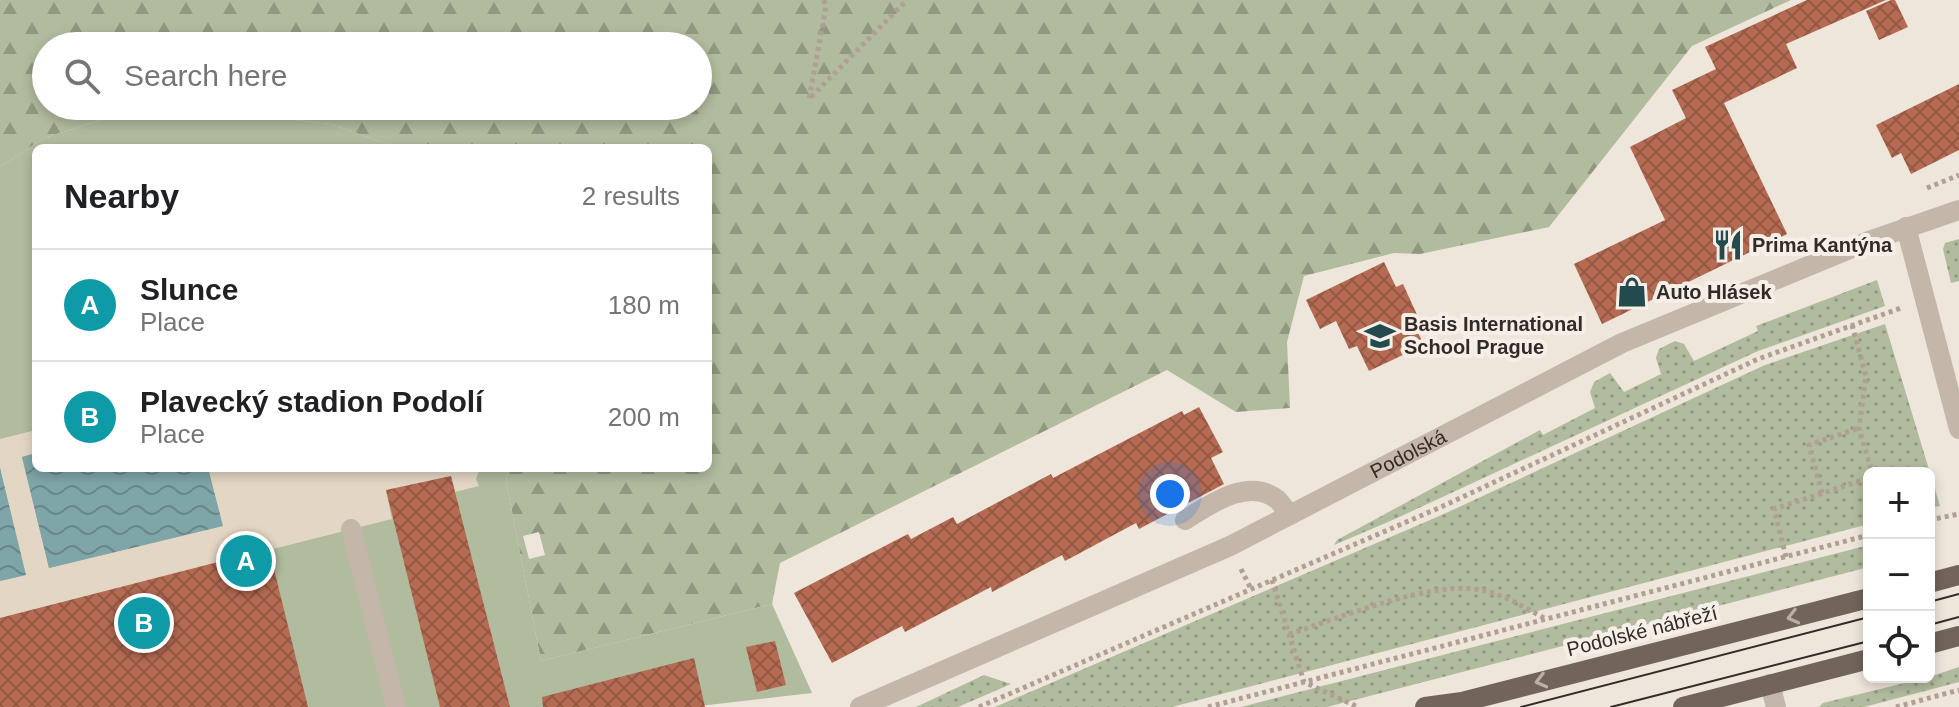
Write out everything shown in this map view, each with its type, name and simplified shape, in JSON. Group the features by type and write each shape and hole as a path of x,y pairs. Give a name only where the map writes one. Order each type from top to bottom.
{"main road":[{"path":"1935,581 1959,575"},
{"name":"Podolské nábřeží","path":"1425,707 1462,702 1863,600"},
{"path":"1935,642 1959,636"},
{"path":"1683,707 1863,661"}],"street":[{"name":"Podolská","path":"860,707 1230,546 1622,343 1906,227 1959,210"},
{"path":"1906,227 1959,429"},
{"path":"1185,520 1223,496 1254,491 1277,499 1290,515"},
{"path":"351,529 396,707"},
{"path":"1770,684 1776,707"}],"path":[{"path":"824,0 826,7 809,99 907,0"},
{"path":"979,707 1441,507 1758,359 1925,299"},
{"path":"1852,325 1866,376 1859,428 1868,467"},
{"path":"1822,493 1809,445 1859,428"},
{"path":"1786,557 1774,509 1863,478"},
{"path":"1935,519 1959,514"},
{"path":"1208,707 1863,537"},
{"path":"1272,580 1304,682 1358,707"},
{"path":"1289,634 1422,593 1454,588 1483,590 1513,601 1545,619"},
{"path":"1896,707 1959,690"}],"green space":[{"path":"0,0 1791,0 1692,46 1549,227 1420,254 1394,253 1304,276 1287,342 1290,408 1236,412 1167,370 780,563 772,604 541,661 506,481 508,472 712,472 712,144 387,144 331,124 295,120 712,120 712,32 32,32 32,120 101,120 44,138 0,167","holes":["539,532 545,555 529,559 523,536"]},
{"path":"101,120 295,120 331,124 387,144 35,144 44,138"},
{"path":"32,146 32,472 508,472 506,481 541,661 772,604 812,693 691,707 0,707 0,167"},
{"path":"1959,239 1959,281 1951,283 1943,249 1945,243"},
{"path":"1877,280 1885,306 1758,351 1334,545 1337,540 1540,430 1543,435 1595,408 1590,392 1594,382 1610,373 1624,392 1661,374 1656,358 1659,349 1675,341 1684,344 1694,361 1758,331 1756,326"},
{"path":"1885,324 1928,467 1863,467 1863,526 1172,707 995,707 1444,514 1765,365"},
{"path":"1935,489 1940,506 1935,507"},
{"path":"1863,547 1863,569 1327,707 1241,707"},
{"path":"1959,667 1959,682 1864,707 1819,707 1823,703 1905,683 1935,683 1935,675"},
{"path":"984,675 1011,684 958,707 916,707"}],"shaded area":[{"path":"32,431 32,454 22,457 49,568 222,526 209,472 479,472 476,479 479,486 455,492 451,476 386,491 392,519 0,618 0,581 25,575 0,468 0,439"}],"water":[{"path":"32,454 32,472 209,472 223,526 49,568 22,457"},
{"path":"0,468 26,575 0,581"}],"building":[{"path":"1807,0 1886,0 1786,44 1797,68 1724,103 1787,234 1602,324 1574,264 1665,220 1630,147 1686,118 1672,90 1716,69 1705,47"},
{"path":"1895,0 1908,27 1879,40 1866,11"},
{"path":"1959,84 1959,150 1911,174 1901,153 1892,158 1876,125"},
{"path":"1384,262 1396,287 1403,284 1418,317 1412,320 1424,345 1369,371 1357,346 1349,349 1336,321 1320,329 1306,300"},
{"path":"1199,407 1223,452 1211,458 1224,484 1139,529 1136,523 1065,561 1062,555 992,592 991,587 905,632 902,626 832,663 794,593 908,534 911,539 953,517 957,524 1051,474 1053,478 1182,411 1184,415"},
{"path":"451,476 510,707 440,707 386,490"},
{"path":"269,549 308,707 0,707 0,618"},
{"path":"775,641 786,685 757,692 746,647"},
{"path":"694,658 705,707 543,707 542,697"}],"tram line":[{"path":"1935,600 1959,594"},
{"path":"1935,623 1959,617"},
{"path":"1521,707 1863,619"},
{"path":"1611,707 1863,643"}],"place":[{"name":"Prima Kantýna","path":"1728,245"},
{"name":"Auto Hlásek","path":"1632,292"},
{"name":"Basis International School Prague","path":"1380,336"},
{"name":"Slunce","path":"246,561"},
{"name":"Plavecký stadion Podolí","path":"144,623"}]}
